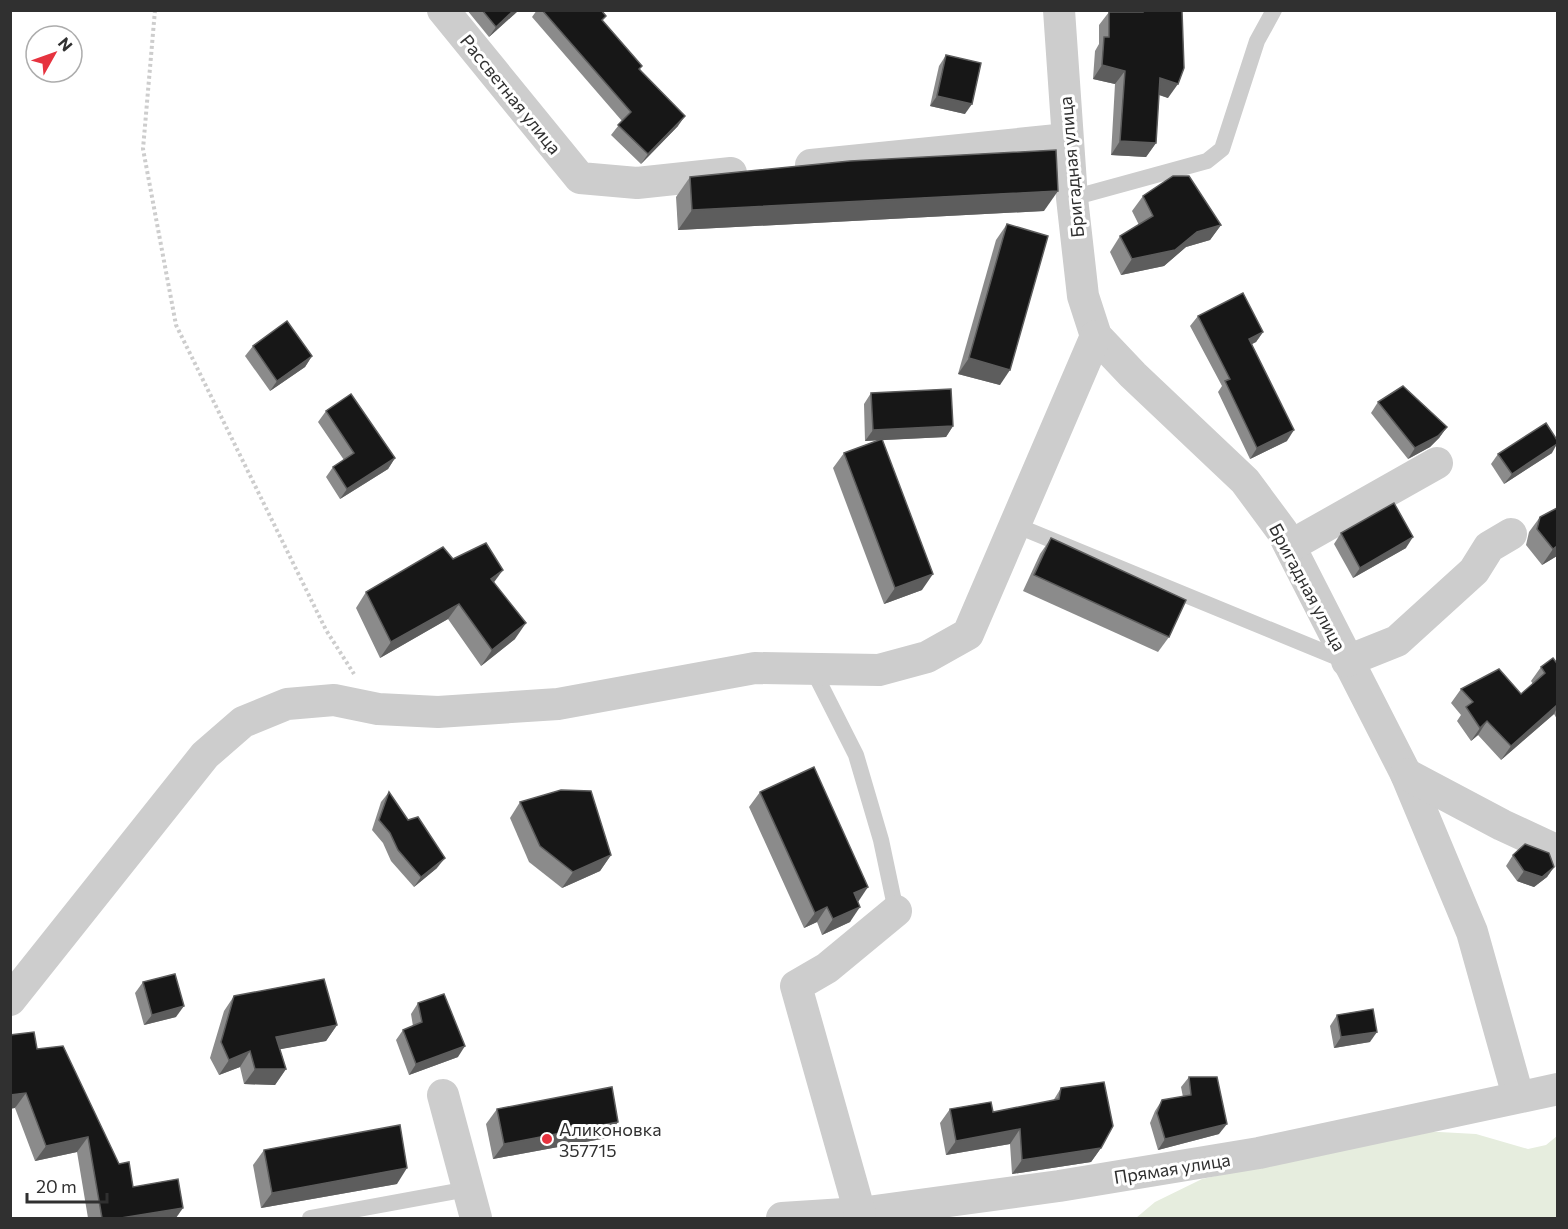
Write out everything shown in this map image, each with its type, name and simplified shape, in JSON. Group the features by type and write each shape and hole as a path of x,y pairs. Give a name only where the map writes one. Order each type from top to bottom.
{"street":[{"name":"Рассветная улица","path":"443,10 580,178 638,183 754,171"},
{"name":"Бригадная улица","path":"1059,10 1067,139 1083,296 1096,336 1133,375 1245,481 1282,531 1406,774 1472,932 1518,1096"},
{"path":"789,167 1067,139"},
{"path":"10,1000 205,754 243,722 287,704 334,700 378,709 438,712 558,704 755,668 879,670 927,657 968,634 1096,336"},
{"path":"1290,546 1437,463"},
{"path":"1347,661 1397,641 1474,571 1489,547 1511,534"},
{"path":"1406,774 1502,825 1557,851"},
{"path":"860,1216 796,986 827,968 896,911"},
{"name":"Прямая улица","path":"782,1218 860,1216 1259,1153 1557,1089"},
{"path":"443,1095 472,1204"}],"lane":[{"path":"1072,198 1207,161 1222,149 1257,41 1274,10"},
{"path":"1015,525 1347,661"},
{"path":"812,668 856,755 881,840 896,911"},
{"path":"309,1218 472,1204"}],"path":[{"path":"155,10 143,149 176,325 326,630 378,709"}],"green space":[{"path":"1421,1131 1476,1134 1528,1149 1546,1145 1557,1136 1557,1218 1136,1218 1155,1202 1202,1179"}],"building":[{"path":"482,10 514,10 496,27"},
{"path":"542,10 601,10 606,16 602,20 642,66 639,69 685,116 648,154 618,125 631,112"},
{"path":"1143,10 1182,11 1184,68 1178,84 1160,78 1156,143 1120,141 1125,71 1102,65 1104,37 1109,37 1109,12 1143,12"},
{"path":"946,55 981,63 972,104 937,96"},
{"path":"1056,150 1058,191 692,210 690,177 850,161"},
{"path":"1173,176 1189,176 1221,225 1197,232 1175,250 1132,259 1120,236 1153,216 1143,196"},
{"path":"1007,224 1048,236 1010,370 969,358"},
{"path":"1243,293 1263,332 1249,339 1294,430 1257,448 1225,381 1230,379 1198,316"},
{"path":"287,321 312,356 277,381 253,346"},
{"path":"1403,386 1447,427 1438,436 1415,448 1378,402"},
{"path":"951,389 953,426 873,430 871,393"},
{"path":"351,394 395,458 347,489 333,467 354,453 326,411"},
{"path":"1546,423 1557,440 1557,444 1512,474 1498,454"},
{"path":"882,439 933,574 895,588 844,453"},
{"path":"1394,503 1413,537 1360,568 1341,533"},
{"path":"1557,508 1557,546 1553,549 1537,529 1540,517"},
{"path":"1051,538 1186,600 1169,637 1034,575"},
{"path":"486,543 503,570 491,579 526,623 492,650 459,604 391,642 366,592 443,547 453,559"},
{"path":"1553,658 1557,661 1557,705 1511,746 1487,721 1480,728 1466,707 1473,702 1461,689 1499,669 1521,694 1545,673 1541,667"},
{"path":"814,767 868,887 854,893 860,907 833,919 827,907 815,913 760,792"},
{"path":"561,790 591,791 611,855 573,872 540,846 520,802"},
{"path":"389,792 408,820 418,817 445,858 421,877 398,850 390,833 379,820"},
{"path":"1525,844 1549,853 1554,867 1542,877 1524,871 1513,855"},
{"path":"175,974 184,1006 152,1015 143,982"},
{"path":"324,979 337,1025 276,1037 286,1069 255,1069 250,1051 229,1060 221,1042 234,996"},
{"path":"444,994 465,1046 416,1064 403,1030 422,1022 418,1003"},
{"path":"1373,1009 1377,1032 1341,1037 1337,1015"},
{"path":"34,1032 37,1049 63,1046 119,1164 129,1162 133,1187 178,1179 183,1208 121,1218 102,1218 88,1137 46,1146 26,1093 10,1095 10,1035"},
{"path":"1189,1077 1217,1077 1227,1124 1165,1139 1157,1113 1162,1100 1191,1095"},
{"path":"1104,1082 1113,1126 1101,1148 1022,1160 1020,1129 956,1141 950,1109 991,1102 993,1112 1059,1099 1061,1088"},
{"path":"612,1087 618,1122 504,1144 497,1109"},
{"path":"400,1125 407,1168 272,1193 264,1150"}],"place":[{"name":"Аликоновка 357715","path":"547,1139"}]}
